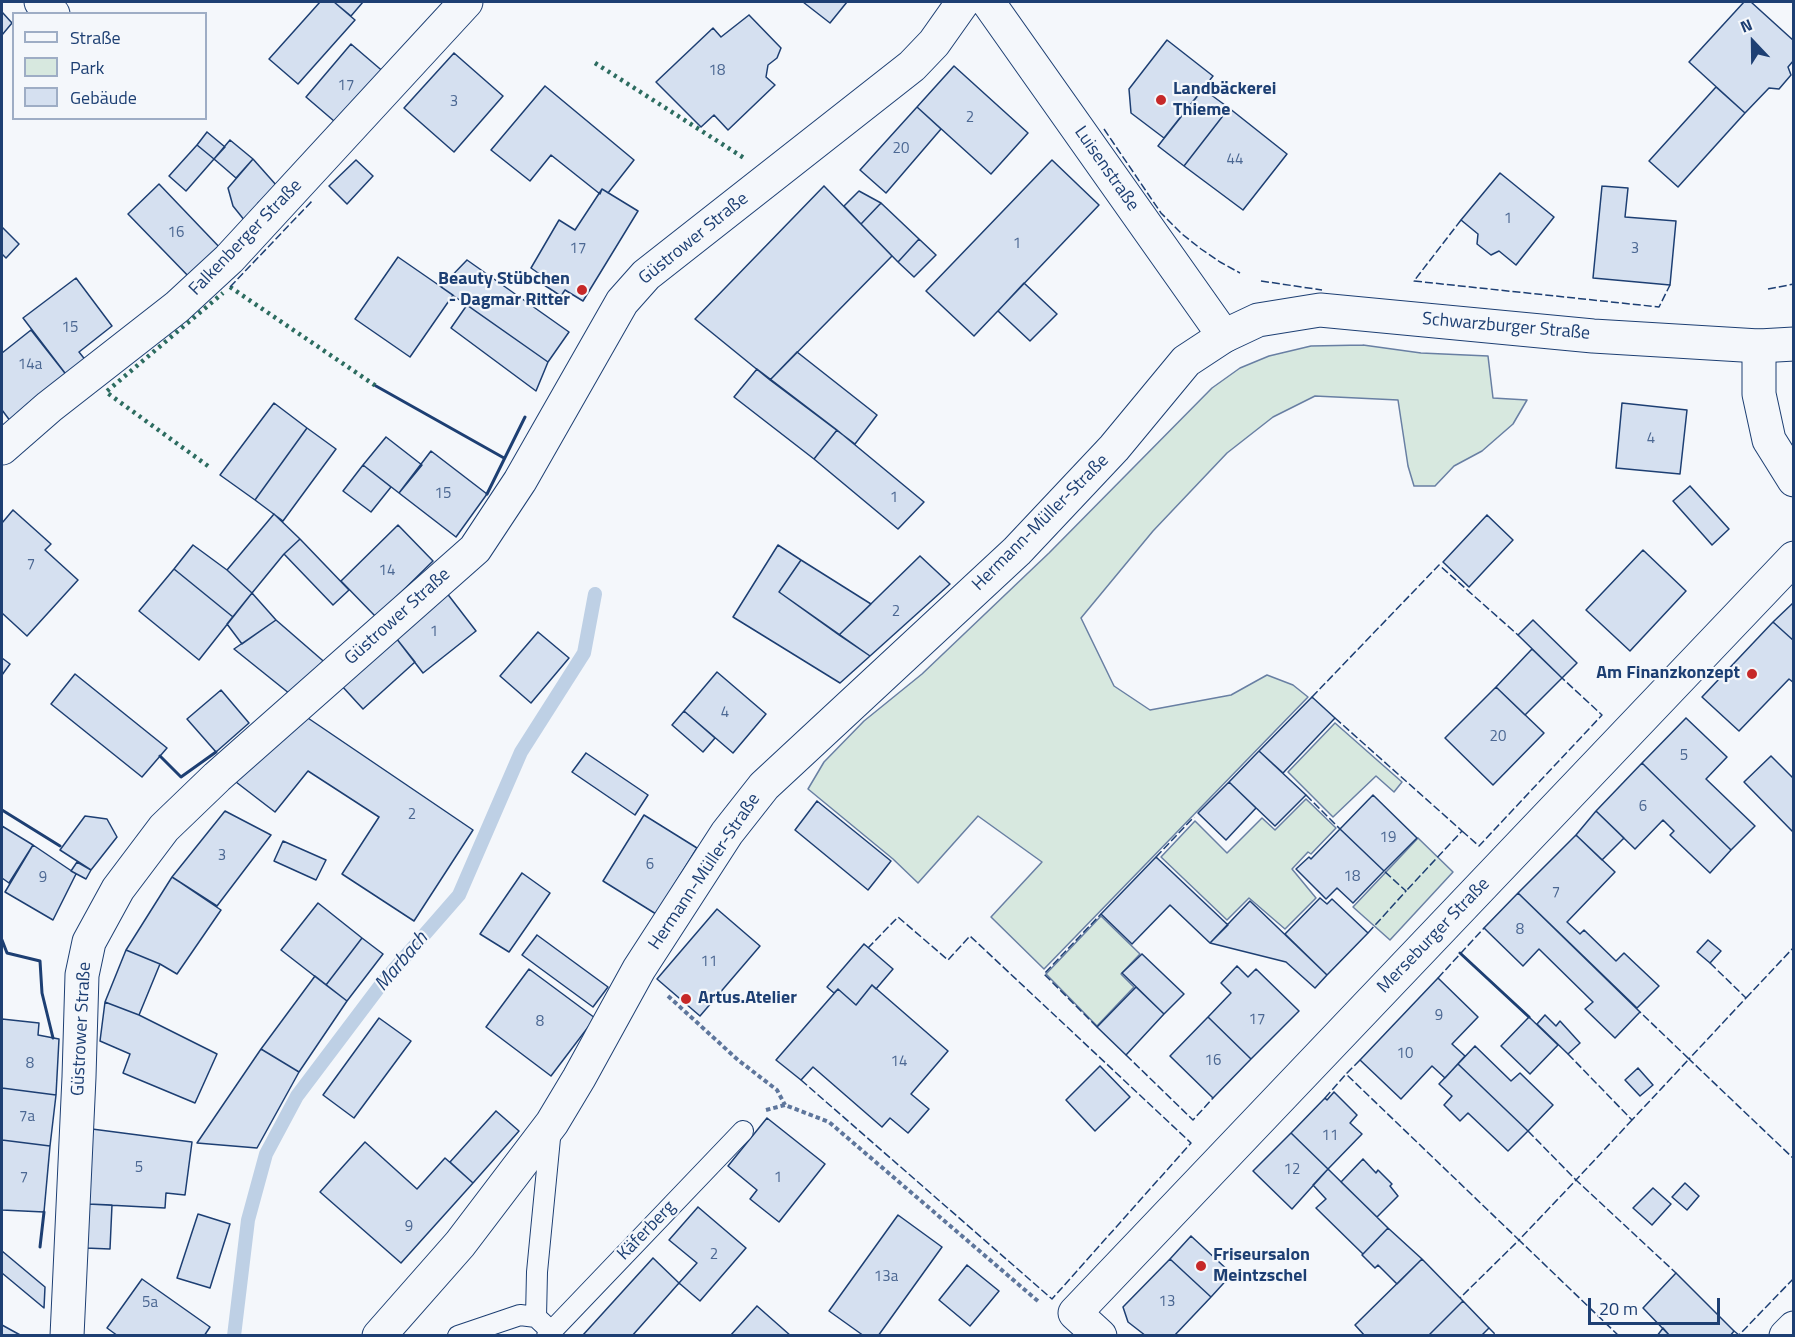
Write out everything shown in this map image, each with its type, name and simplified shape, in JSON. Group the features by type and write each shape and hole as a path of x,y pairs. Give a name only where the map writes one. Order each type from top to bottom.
{"street":[{"name":"Falkenberger Straße","path":"2,448 49,407 177,307 229,259 466,2"},
{"name":"Güstrower Straße","path":"67,1335 82,975 89,942 118,889 164,828 217,777 475,549 520,481 622,302 646,275 912,66 934,43 963,2"},
{"name":"Luisenstraße","path":"988,2 1224,336"},
{"name":"Schwarzburger Straße","path":"1224,336 1258,320 1320,310 1593,336 1759,346 1794,344"},
{"name":"Hermann-Müller-Straße","path":"379,1335 460,1244 552,1123 639,969 727,833 764,786 1017,551 1114,448 1186,361 1224,336"},
{"path":"1759,346 1759,394 1769,440 1794,480"},
{"name":"Merseburger Straße","path":"1100,1335 1074,1313 1794,558"},
{"path":"1786,1335 1794,1328"}],"lane":[{"path":"458,1335 520,1315 536,1317 537,1272 552,1123"},
{"name":"Käferberg","path":"536,1317 549,1333 743,1131"}],"path":[{"path":"700,1026 777,1090 785,1105"},
{"path":"743,1131 756,1117 770,1108 785,1105 829,1122 1043,1305"}],"green space":[{"path":"1363,345 1421,353 1488,356 1493,398 1527,400 1513,424 1482,451 1454,466 1435,486 1414,486 1408,466 1398,400 1315,396 1273,417 1227,453 1153,531 1081,618 1114,686 1150,710 1231,695 1267,675 1293,685 1308,697 1044,969 991,917 1042,862 978,816 918,883 893,859 808,789 824,762 864,721 922,674 1049,553 1212,388 1240,368 1269,356 1311,346"},
{"path":"1335,723 1402,782 1394,792 1376,776 1333,817 1288,772"},
{"path":"1306,799 1336,828 1311,854 1308,852 1292,869 1316,898 1285,929 1249,898 1227,920 1161,857 1195,821 1227,853 1262,818 1275,830"},
{"path":"1418,838 1453,872 1390,940 1353,907"},
{"path":"1101,916 1140,954 1121,974 1134,987 1097,1026 1046,974"}],"building":[{"path":"320,2 334,2 355,20 298,84 269,59"},
{"path":"334,2 363,2 351,16"},
{"path":"803,2 847,2 830,23"},
{"path":"1744,2 1751,2 1794,41 1794,60 1788,67 1791,75 1779,89 1769,88 1745,113 1689,62"},
{"path":"2,12 12,23 2,35"},
{"path":"749,15 781,48 777,58 768,65 766,77 775,85 728,130 714,115 701,127 656,82 713,28 721,37"},
{"path":"1167,40 1213,76 1164,138 1131,113 1129,89"},
{"path":"351,44 386,74 341,127 306,97"},
{"path":"454,53 503,96 454,152 404,108"},
{"path":"954,66 1028,133 991,174 917,107"},
{"path":"545,86 634,160 608,193 602,189 600,194 551,155 530,181 491,150"},
{"path":"1716,87 1745,113 1678,187 1649,161"},
{"path":"1203,89 1229,108 1184,166 1158,146"},
{"path":"917,107 941,129 886,193 860,170"},
{"path":"1229,108 1287,154 1243,210 1184,166"},
{"path":"207,132 225,147 214,159 197,145"},
{"path":"230,140 253,159 236,178 214,159"},
{"path":"197,145 214,159 186,191 169,176"},
{"path":"253,159 277,186 258,203 266,213 249,226 233,206 228,188"},
{"path":"356,160 373,176 347,204 329,186"},
{"path":"1052,160 1099,205 974,336 926,291"},
{"path":"1500,173 1554,217 1516,265 1499,251 1491,255 1477,244 1478,234 1461,220"},
{"path":"159,184 224,252 193,281 128,214"},
{"path":"824,186 892,256 770,380 695,319"},
{"path":"1602,186 1628,188 1625,217 1676,221 1670,285 1593,278"},
{"path":"602,189 638,211 583,301 565,290 561,296 538,281 541,275 531,268 559,220 575,230"},
{"path":"859,191 881,203 861,224 844,206"},
{"path":"881,203 919,239 898,262 861,224"},
{"path":"2,227 19,244 6,258 2,254"},
{"path":"919,239 936,255 914,277 898,262"},
{"path":"398,257 453,295 410,357 355,319"},
{"path":"467,260 569,332 548,362 441,287"},
{"path":"76,278 112,326 79,352 87,362 68,377 23,318"},
{"path":"1024,283 1057,314 1030,341 998,311"},
{"path":"467,305 548,362 536,391 451,328"},
{"path":"31,330 68,377 11,422 2,410 2,353"},
{"path":"797,352 877,415 855,444 770,380"},
{"path":"757,369 837,430 814,459 734,397"},
{"path":"274,403 307,428 255,500 220,475"},
{"path":"1622,403 1687,410 1680,474 1616,468"},
{"path":"307,428 336,449 283,521 255,500"},
{"path":"837,430 924,502 898,529 814,459"},
{"path":"386,437 422,465 399,493 363,465"},
{"path":"431,451 487,494 456,537 399,493"},
{"path":"363,465 391,487 371,512 343,491"},
{"path":"1690,486 1729,529 1712,545 1673,501"},
{"path":"13,510 51,544 45,550 78,580 27,636 2,613 2,523"},
{"path":"274,514 300,539 284,554 252,593 227,570"},
{"path":"1487,515 1513,540 1469,587 1443,562"},
{"path":"398,525 433,561 376,617 341,581"},
{"path":"300,539 349,590 333,605 284,554"},
{"path":"193,545 227,570 252,593 233,617 174,569"},
{"path":"778,545 801,560 779,592 870,656 840,683 733,617"},
{"path":"1643,550 1686,591 1630,651 1586,610"},
{"path":"920,556 950,584 870,656 839,635"},
{"path":"801,560 871,604 839,635 779,592"},
{"path":"174,569 233,617 199,660 139,611"},
{"path":"446,592 476,631 423,673 393,634"},
{"path":"252,593 276,620 242,644 227,624"},
{"path":"1794,602 1794,641 1773,622"},
{"path":"276,620 329,666 295,698 234,649"},
{"path":"1533,620 1577,663 1562,678 1518,635"},
{"path":"1773,622 1794,641 1794,683 1789,679 1739,731 1702,697"},
{"path":"538,632 569,658 531,703 500,676"},
{"path":"396,638 415,662 363,709 341,685"},
{"path":"1532,649 1562,678 1525,715 1496,687"},
{"path":"2,658 10,664 2,675"},
{"path":"717,672 766,714 733,753 684,711"},
{"path":"75,674 167,748 142,777 51,704"},
{"path":"1496,687 1544,733 1493,785 1445,738"},
{"path":"221,690 249,723 216,752 187,719"},
{"path":"1312,697 1335,718 1283,773 1259,751"},
{"path":"684,711 715,738 703,752 672,725"},
{"path":"302,714 473,830 414,921 342,874 379,817 308,771 275,812 236,782"},
{"path":"1686,718 1727,757 1706,779 1755,826 1731,850 1642,763"},
{"path":"1259,751 1306,795 1275,826 1229,782"},
{"path":"586,753 648,795 635,815 572,772"},
{"path":"1771,756 1794,779 1793,832 1744,782"},
{"path":"1642,763 1731,850 1710,873 1670,835 1674,831 1663,820 1635,849 1596,811"},
{"path":"1229,782 1256,808 1226,840 1198,813"},
{"path":"1373,795 1417,838 1384,871 1340,829"},
{"path":"817,801 891,861 868,890 795,830"},
{"path":"225,811 271,835 217,906 172,877"},
{"path":"1596,811 1624,838 1602,860 1576,835"},
{"path":"644,815 697,848 656,914 603,881"},
{"path":"85,816 107,819 117,837 91,870 60,850"},
{"path":"2,826 33,845 9,883 2,878"},
{"path":"1340,829 1384,871 1353,903 1337,888 1326,899 1296,869 1309,857 1311,859"},
{"path":"1576,835 1615,872 1567,922 1580,934 1584,930 1616,961 1624,953 1659,986 1637,1008 1518,893"},
{"path":"283,841 326,860 316,880 274,861"},
{"path":"33,845 76,874 53,920 5,892"},
{"path":"1156,857 1228,925 1210,943 1170,905 1132,944 1101,914"},
{"path":"77,862 91,870 86,879 71,871"},
{"path":"522,873 550,893 509,952 480,934"},
{"path":"172,877 221,910 177,974 160,964 126,950"},
{"path":"1518,893 1640,1012 1615,1038 1585,1009 1593,1002 1539,949 1523,966 1484,928"},
{"path":"1320,898 1327,904 1332,899 1368,933 1327,975 1285,934"},
{"path":"1250,901 1327,975 1315,988 1286,962 1210,943"},
{"path":"318,903 362,938 326,985 281,950"},
{"path":"717,909 760,946 700,1016 657,979"},
{"path":"537,935 608,987 593,1007 522,955"},
{"path":"362,938 383,954 347,1001 326,985"},
{"path":"1708,940 1721,951 1710,963 1697,952"},
{"path":"864,944 893,969 876,989 872,985 856,1005 838,989 834,993 827,987"},
{"path":"126,950 160,964 139,1015 105,1002"},
{"path":"1142,954 1184,994 1164,1014 1122,973"},
{"path":"1237,966 1248,977 1256,969 1299,1011 1251,1059 1208,1017 1231,993 1221,983"},
{"path":"529,969 595,1018 551,1076 486,1027"},
{"path":"315,976 347,1001 299,1072 261,1049"},
{"path":"1438,978 1478,1017 1452,1044 1465,1056 1445,1078 1432,1066 1401,1099 1360,1060"},
{"path":"872,985 948,1051 911,1094 929,1109 908,1133 890,1118 882,1127 813,1067 801,1080 776,1060 838,989 856,1005"},
{"path":"1136,987 1164,1014 1126,1055 1097,1027"},
{"path":"105,1002 139,1015 217,1054 195,1103 123,1073 130,1054 100,1041"},
{"path":"1545,1015 1556,1026 1560,1021 1580,1043 1568,1054 1537,1024"},
{"path":"1208,1017 1251,1059 1213,1098 1170,1056"},
{"path":"1529,1017 1558,1045 1530,1074 1501,1046"},
{"path":"379,1018 411,1041 354,1118 323,1095"},
{"path":"2,1019 39,1023 38,1035 59,1039 56,1095 2,1088"},
{"path":"1475,1046 1511,1081 1520,1073 1553,1105 1528,1131 1458,1064"},
{"path":"261,1049 299,1072 257,1148 197,1143"},
{"path":"1458,1064 1528,1131 1508,1151 1468,1113 1460,1121 1444,1105 1452,1096 1439,1084"},
{"path":"1100,1066 1130,1097 1095,1131 1066,1100"},
{"path":"1638,1068 1653,1085 1640,1096 1625,1080"},
{"path":"2,1088 56,1095 50,1146 2,1140"},
{"path":"1334,1092 1357,1115 1350,1123 1362,1134 1328,1169 1291,1133 1325,1098 1327,1100"},
{"path":"496,1111 519,1131 473,1183 450,1162"},
{"path":"767,1118 825,1164 779,1222 750,1199 757,1190 728,1166"},
{"path":"92,1129 192,1142 185,1195 166,1193 165,1208 88,1204"},
{"path":"1291,1133 1328,1169 1292,1209 1253,1171"},
{"path":"2,1140 50,1146 44,1212 2,1210"},
{"path":"365,1142 417,1189 445,1158 473,1183 401,1263 320,1192"},
{"path":"1363,1159 1376,1173 1378,1170 1392,1184 1390,1186 1398,1196 1377,1217 1341,1182"},
{"path":"1328,1169 1388,1228 1363,1254 1316,1208 1326,1199 1313,1185"},
{"path":"1685,1183 1699,1196 1687,1210 1672,1197"},
{"path":"1653,1188 1671,1204 1652,1225 1633,1208"},
{"path":"88,1204 112,1205 110,1249 85,1248"},
{"path":"698,1207 746,1248 700,1301 679,1283 697,1263 669,1240"},
{"path":"198,1214 230,1224 210,1288 177,1278"},
{"path":"898,1215 942,1247 878,1336 864,1336 829,1311"},
{"path":"1388,1228 1422,1259 1397,1284 1378,1265 1375,1268 1362,1255"},
{"name":"Friseursalon Meintzschel","path":"1191,1236 1232,1274 1211,1297 1170,1259"},
{"path":"2,1251 45,1287 44,1308 2,1273"},
{"path":"653,1258 679,1283 632,1336 583,1335"},
{"path":"1170,1259 1211,1297 1174,1336 1146,1336 1128,1322 1123,1307"},
{"path":"1422,1259 1463,1301 1428,1336 1365,1336 1355,1325"},
{"path":"967,1265 999,1291 970,1326 939,1300"},
{"path":"1676,1273 1734,1331 1730,1336 1670,1336 1643,1308"},
{"path":"142,1279 210,1327 204,1336 118,1336 107,1328"},
{"path":"1463,1301 1489,1328 1481,1336 1428,1336"},
{"path":"757,1306 791,1336 730,1336"},
{"path":"2,1325 22,1336 2,1336"},
{"path":"1663,1328 1670,1336 1657,1336"}],"waterway":[{"name":"Marbach","path":"234,1336 248,1220 266,1154 297,1096 383,982 459,895 521,752 584,653 595,594"}],"hedge":[{"path":"595,63 744,158"},
{"path":"230,287 376,386"},
{"path":"208,466 106,392 223,293"}],"fence":[{"path":"1104,129 1161,213 1201,249 1240,273"},
{"path":"230,287 313,200"},
{"path":"1461,220 1414,281 1659,307 1670,285"},
{"path":"1261,281 1322,290"},
{"path":"1768,289 1794,284"},
{"path":"1312,697 1439,565 1518,635"},
{"path":"1462,831 1479,846 1602,715 1562,678"},
{"path":"1335,718 1462,831 1406,891"},
{"path":"1306,795 1340,829"},
{"path":"1156,857 1194,817"},
{"path":"1368,933 1406,891 1384,871"},
{"path":"1097,1027 1044,974 1101,914"},
{"path":"801,1080 1052,1299 1191,1143 970,936 948,960 898,917 868,948"},
{"path":"1438,978 1484,928"},
{"path":"1746,998 1794,947"},
{"path":"1710,963 1746,998 1689,1059 1794,1159"},
{"path":"1568,1054 1632,1120 1689,1059 1640,1012"},
{"path":"1126,1055 1193,1120 1213,1098"},
{"path":"1360,1060 1346,1074 1519,1240 1460,1298"},
{"path":"1325,1098 1346,1074"},
{"path":"1528,1131 1576,1180 1632,1120"},
{"path":"1619,1336 1519,1240 1576,1180 1676,1273"},
{"path":"1734,1331 1739,1335 1794,1278"},
{"path":"1489,1328 1497,1336"}],"wall":[{"path":"376,386 504,458"},
{"path":"487,494 525,417"},
{"path":"160,756 181,777 216,752"},
{"path":"2,810 60,846"},
{"path":"2,940 7,953 40,961 42,993 53,1038"},
{"path":"1460,953 1529,1017"},
{"path":"40,1247 44,1212"}],"place":[{"name":"Landbäckerei Thieme","path":"1161,100"},
{"name":"Beauty Stübchen - Dagmar Ritter","path":"582,290"},
{"name":"Am Finanzkonzept","path":"1752,674"},
{"name":"Artus.Atelier","path":"686,999"},
{"name":"Friseursalon Meintzschel","path":"1201,1266"}]}
